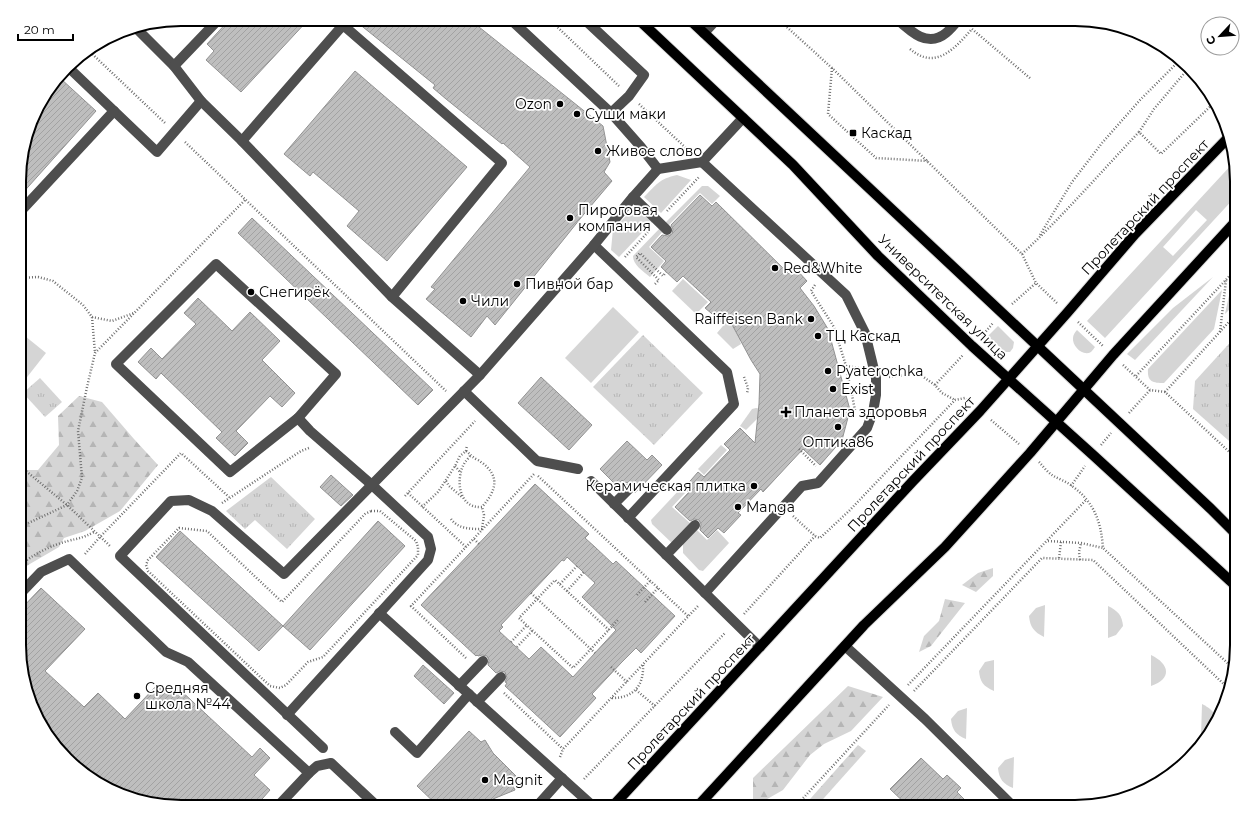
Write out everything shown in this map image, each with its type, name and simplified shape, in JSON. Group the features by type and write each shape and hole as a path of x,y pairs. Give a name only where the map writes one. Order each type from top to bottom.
{"main road":[{"name":"Университетская улица","path":"645,26 793,165 878,256 972,346 1093,454 1230,581"},
{"name":"Университетская улица","path":"697,26 1230,528"},
{"name":"Пролетарский проспект","path":"618,800 913,481 980,411 1135,234 1225,141"},
{"path":"703,800 864,625 945,547 1030,453 1113,355 1230,228"}],"lane":[{"path":"174,66 212,26"},
{"path":"242,140 342,26"},
{"path":"344,26 502,163 392,297"},
{"path":"518,26 612,113 658,169"},
{"path":"592,26 644,75 629,96 612,113"},
{"path":"704,33 710,26"},
{"path":"904,26 922,38 934,39 946,34 957,26"},
{"path":"139,31 174,66 201,101 242,140 392,297 480,375"},
{"path":"72,70 156,152 201,101"},
{"path":"26,206 114,111"},
{"path":"323,748 120,556 170,501 189,500 212,510 284,574 480,375 594,245 658,169 702,162 743,118"},
{"path":"702,162 846,295 866,333 876,378 876,395 873,412 867,428 818,483 802,486 706,594"},
{"path":"633,197 667,230"},
{"path":"594,245 727,372 734,404 628,518"},
{"path":"216,264 336,374 298,418 230,472 116,364 216,264"},
{"path":"464,391 537,461 578,469"},
{"path":"287,715 428,560 431,549 428,537 298,418"},
{"path":"591,481 760,647"},
{"path":"614,504 630,488"},
{"path":"666,555 695,525"},
{"path":"26,588 41,572 69,558 166,652 188,662 309,773"},
{"path":"379,613 586,800"},
{"path":"845,646 899,694 1007,800"},
{"path":"460,686 480,664"},
{"path":"477,702 497,681"},
{"path":"395,732 418,753 469,694"},
{"path":"284,800 317,766 331,763 368,800"},
{"path":"541,800 558,775"}],"path":[{"path":"786,26 832,68 1022,254 1036,283 1067,313 1150,390 1166,392 1230,452"},
{"path":"968,26 1031,79"},
{"path":"92,54 456,399"},
{"path":"1038,240 1072,182 1102,143 1140,100 1176,63"},
{"path":"832,68 828,114 876,158 928,161"},
{"path":"1022,254 1038,240 1139,132 1154,109 1186,72"},
{"path":"1139,132 1161,154 1211,106"},
{"path":"655,284 659,280 636,257 640,253 663,276 666,272"},
{"path":"1136,376 1230,276"},
{"path":"26,278 38,277 54,281 83,305 92,317 95,354"},
{"path":"1220,333 1226,280"},
{"path":"815,284 811,291 834,327 846,366 855,410 850,410"},
{"path":"92,317 112,321 136,312"},
{"path":"1166,392 1230,321"},
{"path":"935,385 958,360"},
{"path":"846,366 859,368 860,374"},
{"path":"895,376 913,374 922,376 935,385 942,393 955,400"},
{"path":"1071,486 1093,454 1150,390"},
{"path":"574,789 735,623 815,536 820,538 849,511 955,400 965,398 1030,453 1051,474 1071,486 1086,500 1097,516 1102,532 1103,548"},
{"path":"387,516 485,411"},
{"path":"422,507 438,492 446,481 460,456 466,451 467,445"},
{"path":"800,449 820,469"},
{"path":"446,481 449,486 467,503 475,508 482,507 489,499 494,490 495,480 482,463 466,451"},
{"path":"462,497 459,487 461,473 465,462 471,455"},
{"path":"455,466 461,473"},
{"path":"26,470 67,505 120,556"},
{"path":"480,664 411,606 535,473 688,616"},
{"path":"408,493 466,547"},
{"path":"801,800 899,694 1086,500"},
{"path":"482,507 484,514 482,529"},
{"path":"451,520 455,524 464,528 482,529"},
{"path":"26,560 54,546 68,541 84,538 94,532"},
{"path":"91,547 100,537"},
{"path":"474,539 479,544"},
{"path":"1047,541 1081,543 1103,548 1229,664"},
{"path":"1059,558 1061,542"},
{"path":"1080,560 1079,552 1081,543"},
{"path":"912,693 1042,558 1092,560 1225,685"},
{"path":"560,584 577,566"},
{"path":"567,591 584,572"},
{"path":"609,630 555,580 519,618 573,668 592,649 618,620"},
{"path":"637,595 650,581"},
{"path":"645,602 658,588"},
{"path":"531,593 595,652"},
{"path":"558,775 563,749 688,616 706,594"},
{"path":"512,642 527,625"},
{"path":"517,647 533,630"},
{"path":"612,698 620,698 629,695 636,690 641,682 643,664"},
{"path":"611,667 627,682"},
{"path":"497,681 563,749"},
{"path":"636,690 655,706"}],"green space":[{"path":"1230,167 1230,203 1105,338 1087,321","holes":["1196,210 1207,220 1173,256 1163,247"]},
{"path":"677,175 691,180 661,213 644,197 662,180"},
{"path":"702,186 708,186 720,196 712,204 700,193 668,226 665,223"},
{"path":"636,206 653,221 619,257 611,250 613,229"},
{"path":"661,227 664,230 649,247 664,261 650,277 637,265 633,259 633,256"},
{"path":"1213,277 1135,360 1127,354 1173,308"},
{"path":"683,279 708,302 696,314 672,291"},
{"path":"1222,290 1214,329 1164,383 1152,381 1149,377 1148,369"},
{"path":"1230,291 1230,309 1225,314"},
{"path":"613,307 639,332 591,383 565,358"},
{"path":"728,320 745,337 740,341 741,344 733,349 717,333"},
{"path":"998,326 1014,342 1013,348 1010,352 1005,352 988,336"},
{"path":"1077,330 1095,347 1091,352 1082,352 1074,344 1073,338"},
{"path":"643,335 703,393 654,445 593,387"},
{"path":"26,337 46,353 26,378"},
{"path":"1230,343 1230,442 1193,409 1195,381"},
{"path":"40,378 62,402 45,417 26,396 26,390"},
{"path":"79,396 102,402 158,465 120,511 85,531 64,538 59,547 26,566 26,470 38,470 59,445 58,416"},
{"path":"752,409 762,409 758,418 746,430 740,426"},
{"path":"721,445 727,450 704,475 698,469"},
{"path":"271,477 315,519 287,549 255,520 245,529 226,511"},
{"path":"681,488 685,493 672,507 691,524 673,544 652,524 651,520"},
{"path":"696,529 707,540 717,530 729,543 703,571 699,570 683,553 683,544"},
{"path":"993,568 993,576 976,592 962,585 978,573"},
{"path":"945,599 965,603 931,646 919,652 924,636 939,621"},
{"path":"1045,605 1044,637 1033,629 1029,616 1036,608"},
{"path":"1108,606 1119,614 1122,619 1123,626 1116,635 1108,638"},
{"path":"1151,655 1162,663 1166,671 1163,679 1151,686"},
{"path":"994,660 994,691 983,683 980,678 979,671 985,662"},
{"path":"848,686 883,697 851,731 824,744 810,755 783,790 765,800 753,800 753,778"},
{"path":"1202,704 1211,710 1214,714 1201,735"},
{"path":"967,708 966,739 955,732 951,719 958,711"},
{"path":"858,745 866,751 822,800 809,800"},
{"path":"1014,757 1013,788 1002,781 998,768 1005,760"}],"building":[{"path":"224,26 302,26 241,92 206,60 214,51 207,44"},
{"path":"362,26 478,26 603,126 610,162 604,172 612,181 495,325 487,316 471,337 426,299 435,289 431,287 530,167 503,143 502,144 433,88 435,85"},
{"path":"355,71 467,167 387,261 347,226 359,211 313,172 310,176 284,154"},
{"path":"63,81 96,111 26,189 27,161 34,131 47,103"},
{"path":"700,195 712,206 716,202 789,274 795,268 807,281 800,288 814,306 828,329 850,410 842,440 820,465 803,449 763,492 761,489 738,513 741,515 724,533 718,528 708,538 700,530 701,524 699,520 694,519 690,521 675,507 689,492 684,488 698,472 704,477 730,450 724,444 740,428 755,443 760,374 728,317 722,323 705,308 711,302 683,276 677,282 661,267 666,261 651,247 662,235 668,236 672,234 673,229 671,225"},
{"path":"252,218 433,390 418,405 238,233"},
{"path":"198,298 232,331 250,312 280,341 262,360 295,393 282,407 270,396 236,431 248,443 235,456 216,438 222,432 161,373 156,379 138,362 151,348 162,359 196,324 184,313"},
{"path":"541,377 592,425 569,450 518,403"},
{"path":"627,441 647,460 652,455 662,465 635,493 636,487 634,483 625,483 622,480 617,486 600,469"},
{"path":"331,475 353,495 341,506 320,487"},
{"path":"535,484 589,534 585,538 613,564 616,561 675,616 641,653 636,648 621,663 592,694 596,698 560,737 505,686 507,683 505,682 507,678 505,672 500,671 496,673 488,665 489,660 487,656 476,656 421,605","holes":["567,557 595,583 582,597 616,630 573,677 541,647 529,659 499,631 503,627 501,625 562,560 564,561"]},
{"path":"378,521 405,546 310,650 283,626"},
{"path":"180,531 283,626 259,651 156,557"},
{"path":"41,588 85,629 45,671 84,707 98,693 125,719 158,684 170,695 177,687 252,757 260,748 270,758 254,775 270,790 261,800 161,799 131,792 112,784 79,762 64,747 52,731 42,714 34,695 26,655 26,604"},
{"path":"423,665 454,693 444,704 414,676"},
{"path":"469,731 481,742 485,740 493,753 519,779 513,785 515,790 494,800 432,800 417,786"},
{"path":"921,758 943,779 947,775 961,788 957,792 965,800 902,800 890,789"}],"place":[{"name":"Ozon","path":"560,104"},
{"name":"Суши маки","path":"577,114"},
{"name":"Каскад","path":"853,133"},
{"name":"Живое слово","path":"598,151"},
{"name":"Пироговая компания","path":"570,218"},
{"name":"Red&White","path":"775,268"},
{"name":"Пивной бар","path":"517,284"},
{"name":"Снегирёк","path":"251,292"},
{"name":"Чили","path":"463,301"},
{"name":"Raiffeisen Bank","path":"811,319"},
{"name":"ТЦ Каскад","path":"818,336"},
{"name":"Pyaterochka","path":"828,371"},
{"name":"Exist","path":"833,389"},
{"name":"Планета здоровья","path":"786,412"},
{"name":"Оптика86","path":"838,427"},
{"name":"Керамическая плитка","path":"754,486"},
{"name":"Manga","path":"738,507"},
{"name":"Средняя школа №44","path":"137,696"},
{"name":"Magnit","path":"485,780"}]}
